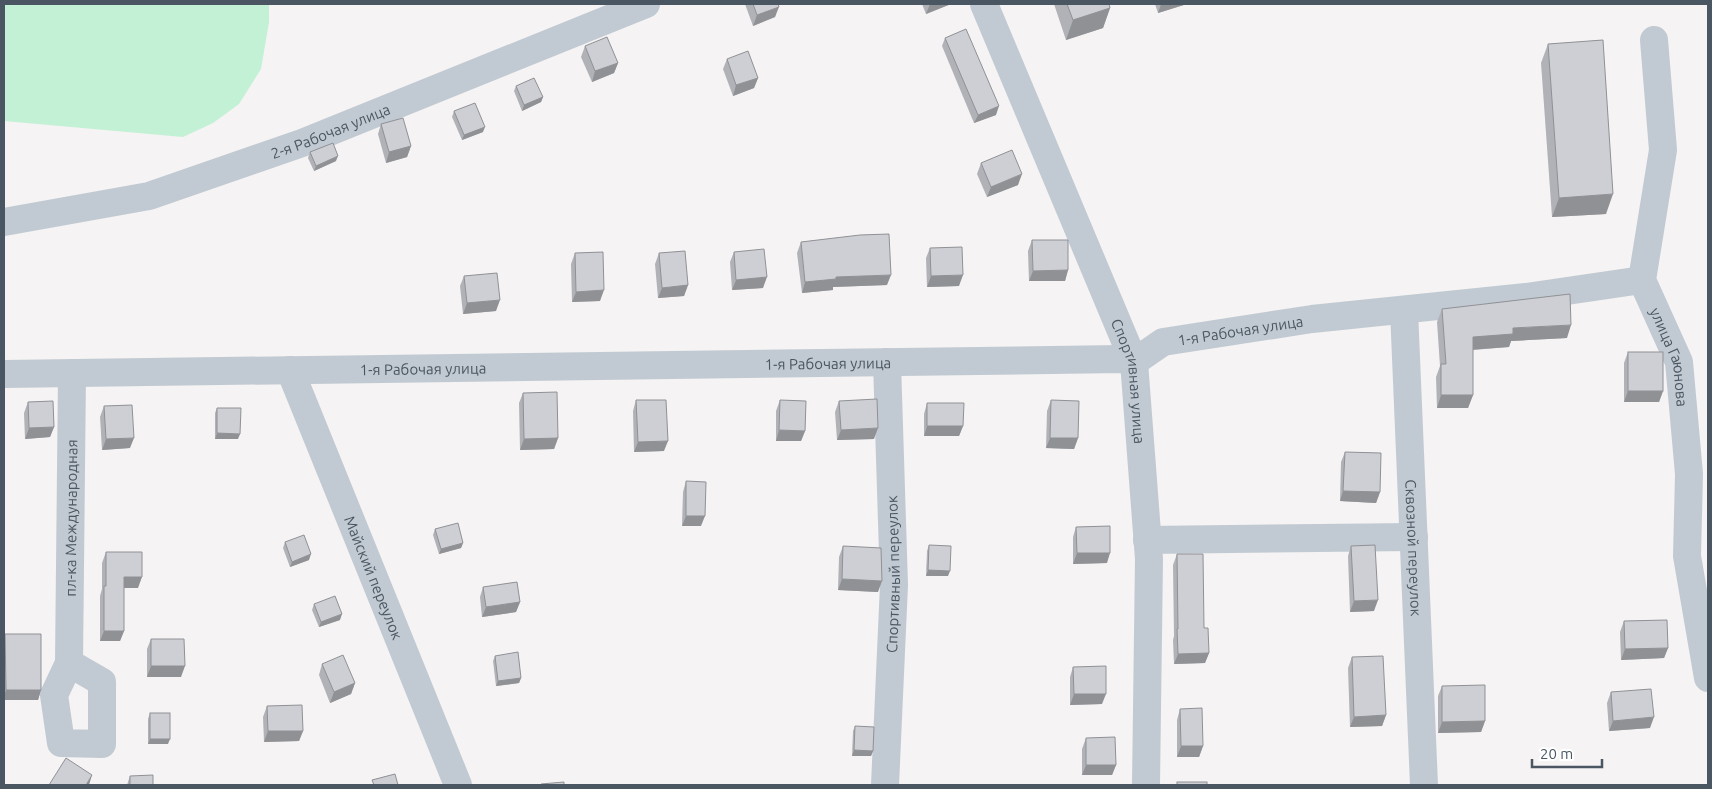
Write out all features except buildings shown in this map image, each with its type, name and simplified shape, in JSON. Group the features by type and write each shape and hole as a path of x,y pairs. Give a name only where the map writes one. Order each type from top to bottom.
{"street":[{"name":"2-я Рабочая улица","path":"4,222 149,196 302,143 646,4"},
{"name":"Спортивная улица","path":"984,4 1134,362 1149,559 1146,785"},
{"path":"1642,280 1663,150 1654,40"},
{"name":"1-я Рабочая улица","path":"4,374 1121,359 1134,362 1163,342 1312,319 1526,297 1642,280"},
{"name":"улица Гаюнова","path":"1642,280 1679,362 1689,474 1687,556 1708,678"},
{"name":"Сквозной переулок","path":"1404,310 1424,785"},
{"name":"Спортивный переулок","path":"885,785 894,585 887,362"},
{"name":"Майский переулок","path":"290,370 458,785"},
{"name":"пл-ка Международная","path":"69,663 72,373"},
{"path":"1147,540 1414,537"}],"green space":[{"path":"4,4 269,4 269,22 261,69 239,104 213,123 183,137 4,121"}]}
